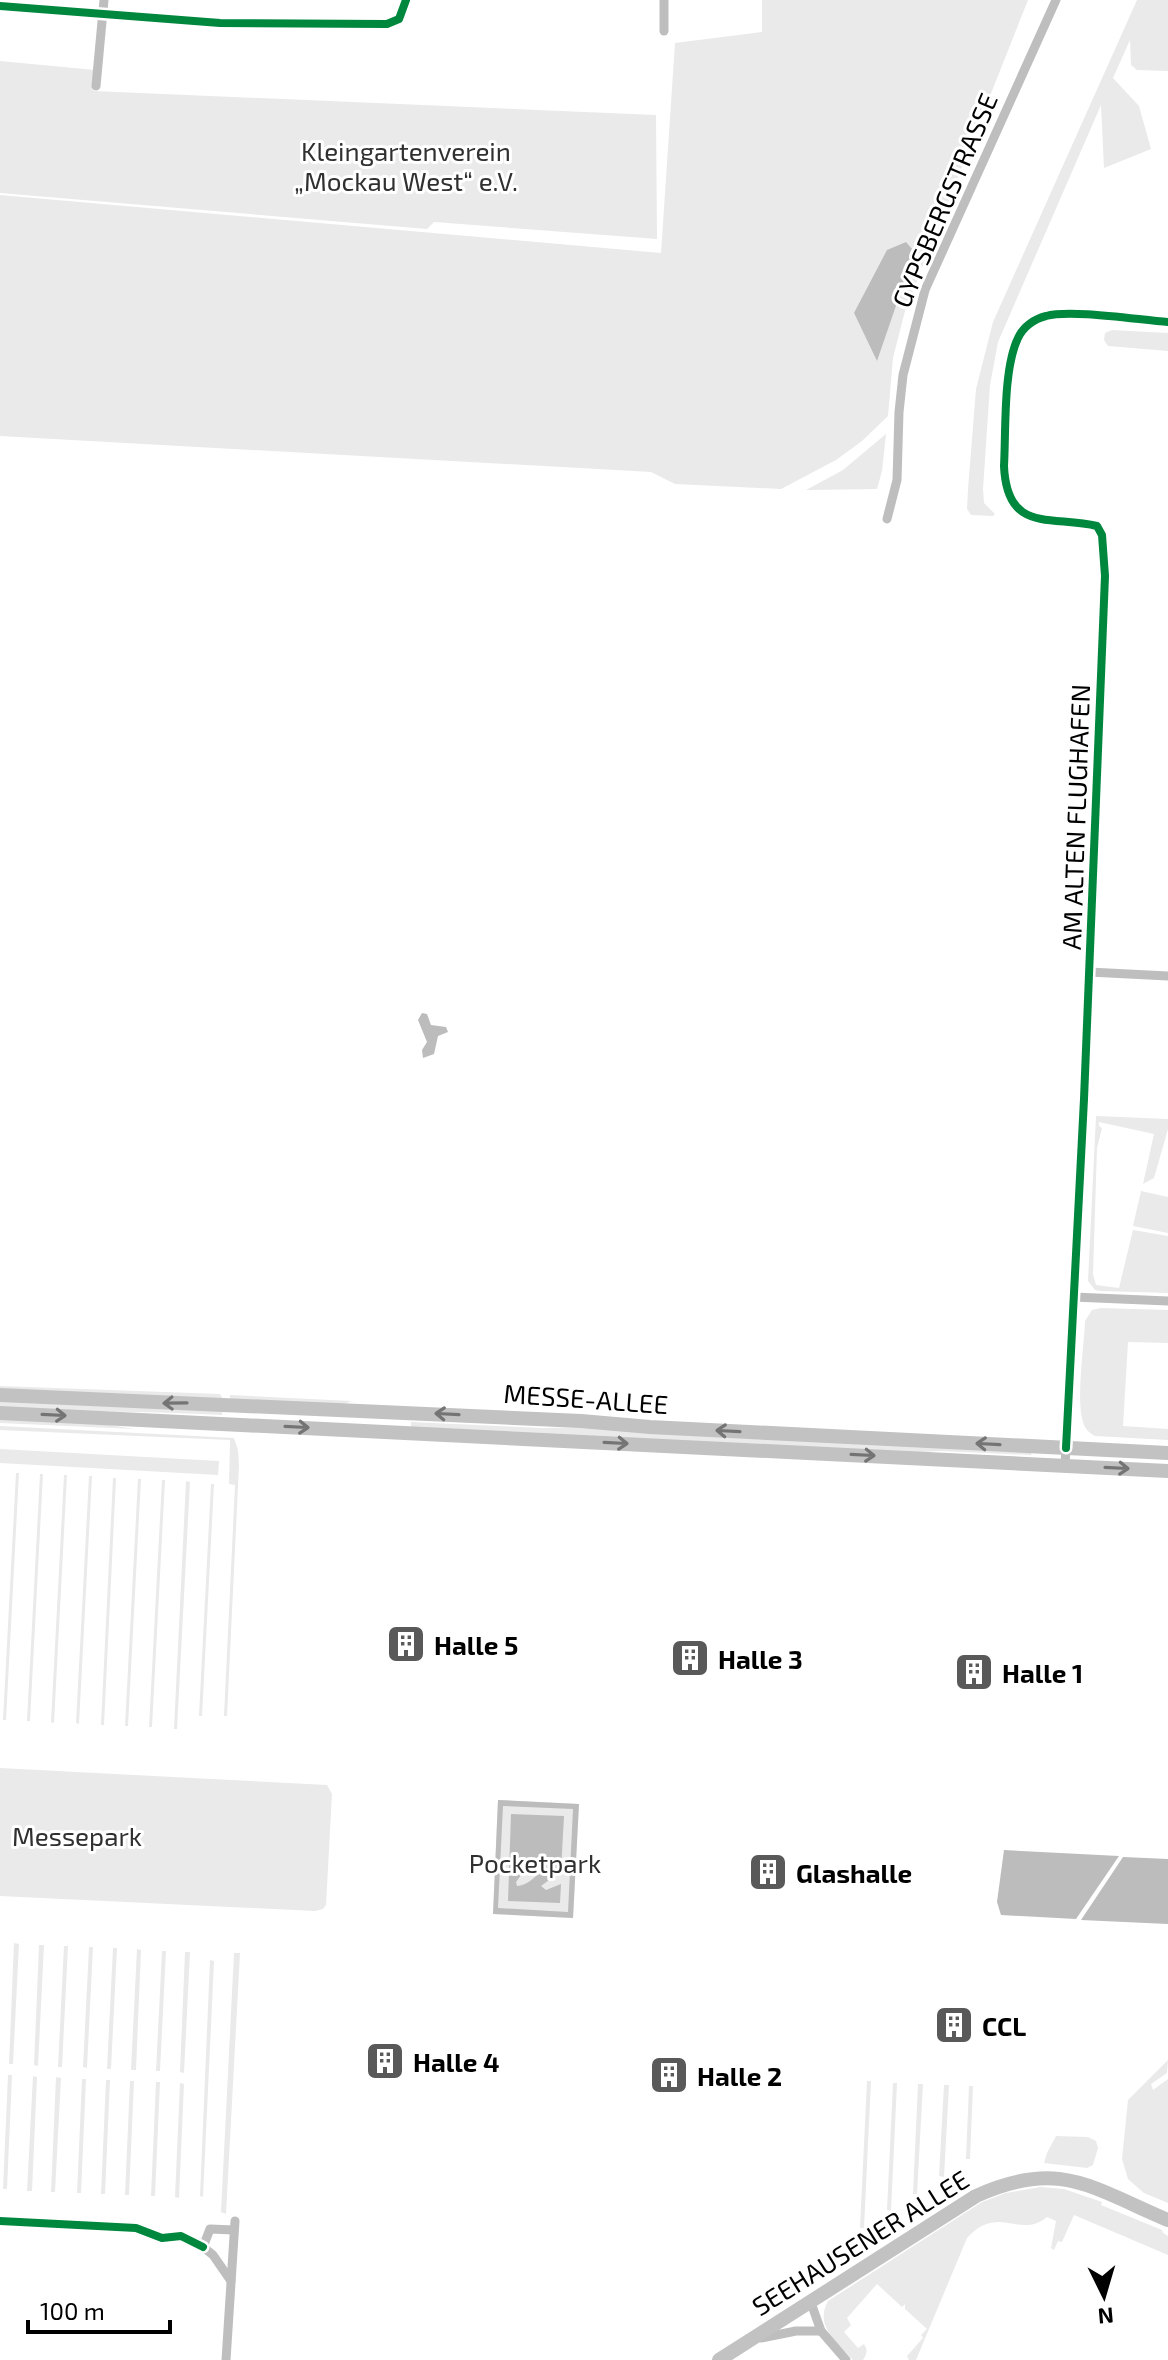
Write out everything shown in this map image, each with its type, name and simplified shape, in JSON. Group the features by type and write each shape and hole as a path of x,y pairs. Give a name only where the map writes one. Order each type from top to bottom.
{"main road":[{"name":"MESSE-ALLEE","path":"0,1395 279,1406 1168,1453"},
{"name":"MESSE-ALLEE","path":"0,1413 1168,1471"},
{"name":"SEEHAUSENER ALLEE","path":"719,2360 976,2196 1022,2179 1053,2178 1077,2182 1168,2220"}],"street":[{"path":"96,86 104,0"},
{"path":"0,6 220,23 387,24 399,19 406,0"},
{"path":"664,0 664,31"},
{"name":"GYPSBERGSTRASSE","path":"887,519 897,480 903,375 925,290 1056,0"},
{"name":"AM ALTEN FLUGHAFEN","path":"1065,1466 1105,576 1102,535 1097,526 1039,520 1027,515 1009,496 1004,482 1004,466 1010,367 1018,337 1025,326 1046,316 1168,322"},
{"path":"1089,972 1168,976"},
{"path":"1073,1297 1168,1301"},
{"path":"0,2221 136,2228 162,2243 181,2236 213,2255 231,2282"},
{"path":"203,2247 210,2229 234,2225 226,2360"},
{"path":"810,2300 821,2331 846,2360"},
{"path":"748,2341 784,2333 821,2331"}],"green space":[{"path":"762,0 1028,0 905,311 893,358 888,416 836,460 781,489 675,484 651,472 0,436 0,195 661,253 675,43 762,32","holes":["918,256 907,274 877,360 854,313"]},
{"path":"1137,0 1168,0 1168,71 1137,70 1131,65 1130,40 1113,78 1139,106 1151,149 1104,168 1101,105 998,342 990,385 983,489 984,503 995,514 971,515 967,509 976,389 993,322"},
{"name":"Kleingartenverein „Mockau West“ e.V.","path":"0,61 95,70 94,91 656,115 657,239 434,222 427,229 0,193"},
{"path":"1112,330 1168,333 1168,351 1108,346 1104,340 1105,333"},
{"path":"886,434 877,489 806,490 843,470"},
{"path":"1096,1116 1168,1119 1154,1178 1143,1184 1154,1134 1099,1122 1102,1128 1097,1148 1093,1274 1096,1285 1119,1288 1133,1230 1168,1236 1168,1293 1100,1291 1095,1290 1088,1281"},
{"path":"1141,1191 1168,1197 1168,1233 1133,1226"},
{"path":"1092,1310 1168,1310 1168,1343 1128,1342 1123,1426 1168,1429 1168,1440 1095,1436 1085,1427 1080,1400 1085,1321"},
{"path":"0,1386 220,1394 223,1399 0,1391"},
{"path":"230,1395 352,1401 344,1404 230,1399"},
{"path":"0,1401 223,1408 222,1415 56,1410 0,1408"},
{"path":"0,1417 84,1421 135,1429 0,1423"},
{"path":"411,1422 590,1427 1032,1452 1031,1455 940,1451 898,1453 411,1429"},
{"path":"0,1426 234,1438 239,1466 227,1716 224,1716 235,1485 229,1484 230,1440 0,1430"},
{"path":"0,1449 219,1461 218,1475 0,1463"},
{"path":"16,1473 19,1473 6,1720 3,1720"},
{"path":"40,1474 43,1474 30,1721 27,1721"},
{"path":"64,1475 67,1475 54,1723 51,1722"},
{"path":"89,1476 92,1476 79,1724 76,1723"},
{"path":"113,1478 116,1478 104,1725 101,1725"},
{"path":"138,1479 141,1479 128,1726 125,1726"},
{"path":"162,1480 165,1480 152,1727 149,1727"},
{"path":"186,1481 190,1482 177,1729 174,1729"},
{"path":"211,1484 214,1484 202,1716 199,1716"},
{"name":"Messepark","path":"0,1768 327,1785 332,1794 326,1905 315,1911 0,1896"},
{"name":"Pocketpark","path":"498,1800 579,1804 573,1918 493,1914"},
{"path":"14,1943 19,1944 13,2064 9,2064"},
{"path":"39,1945 44,1945 38,2066 34,2065"},
{"path":"64,1946 68,1946 62,2067 58,2067"},
{"path":"89,1947 93,1947 87,2068 83,2067"},
{"path":"113,1948 117,1948 111,2069 107,2069"},
{"path":"137,1949 141,1950 136,2070 131,2070"},
{"path":"162,1951 166,1951 160,2071 156,2071"},
{"path":"185,1952 190,1952 184,2073 180,2072"},
{"path":"234,1953 240,1953 226,2214 221,2212"},
{"path":"210,1960 214,1961 203,2197 200,2196"},
{"path":"1168,2060 1167,2073 1151,2084 1153,2090 1168,2079 1168,2203 1144,2193 1128,2179 1122,2159 1128,2100"},
{"path":"8,2075 12,2075 7,2189 3,2189"},
{"path":"33,2076 37,2077 32,2191 27,2191"},
{"path":"56,2077 61,2078 55,2192 51,2192"},
{"path":"82,2079 86,2079 81,2193 77,2193"},
{"path":"106,2080 110,2080 105,2194 101,2194"},
{"path":"130,2081 134,2081 129,2195 125,2195"},
{"path":"867,2081 871,2081 864,2228 860,2228"},
{"path":"156,2082 160,2082 155,2196 151,2196"},
{"path":"180,2083 184,2084 179,2198 175,2197"},
{"path":"893,2083 897,2083 891,2211 887,2210"},
{"path":"918,2084 923,2084 917,2194 913,2194"},
{"path":"944,2085 949,2085 944,2177 939,2176"},
{"path":"969,2086 973,2086 970,2159 966,2159"},
{"path":"1056,2136 1088,2137 1096,2141 1098,2148 1093,2165 1087,2168 1044,2163"},
{"path":"1041,2187 1064,2189 1102,2202 1101,2205 1162,2230 1168,2236 1168,2255 1074,2215 1062,2242 1058,2241 1054,2250 1051,2248 1056,2221 1047,2217 1027,2225 989,2223 967,2238 916,2360 909,2360 907,2356 927,2329 905,2309 905,2304 902,2307 877,2284 847,2318 851,2325 844,2332 858,2348 864,2344 866,2352 863,2360 853,2360 829,2333 824,2318 828,2301 982,2202 1006,2193"}],"shaded area":[{"path":"906,242 918,256 907,274 877,361 854,313 887,250"},
{"path":"422,1013 427,1014 431,1025 446,1027 448,1032 438,1036 434,1054 423,1058 422,1050 427,1042 418,1020"},
{"path":"498,1800 579,1804 573,1918 493,1914","holes":["503,1806 573,1809 568,1912 498,1908"]},
{"path":"511,1814 564,1816 561,1871 541,1886 546,1890 561,1884 560,1903 508,1901","holes":["539,1858 545,1860 535,1877 517,1886 516,1882 527,1867"]},
{"path":"1004,1850 1119,1856 1076,1919 1001,1915 997,1902"},
{"path":"1123,1857 1168,1859 1168,1924 1081,1920"}],"cycle path":[{"path":"0,6 220,23 387,24 399,19 406,0"},
{"path":"1066,1448 1105,576 1102,535 1097,526 1034,517 1013,503 1004,466 1008,383 1018,338 1026,327 1042,317 1088,314 1168,322"},
{"path":"0,2221 136,2228 162,2238 181,2236 203,2247"}],"place":[{"name":"Halle 5","path":"406,1644"},
{"name":"Halle 3","path":"690,1658"},
{"name":"Halle 1","path":"974,1672"},
{"name":"Glashalle","path":"768,1872"},
{"name":"CCL","path":"954,2025"},
{"name":"Halle 4","path":"385,2061"},
{"name":"Halle 2","path":"669,2075"}]}
